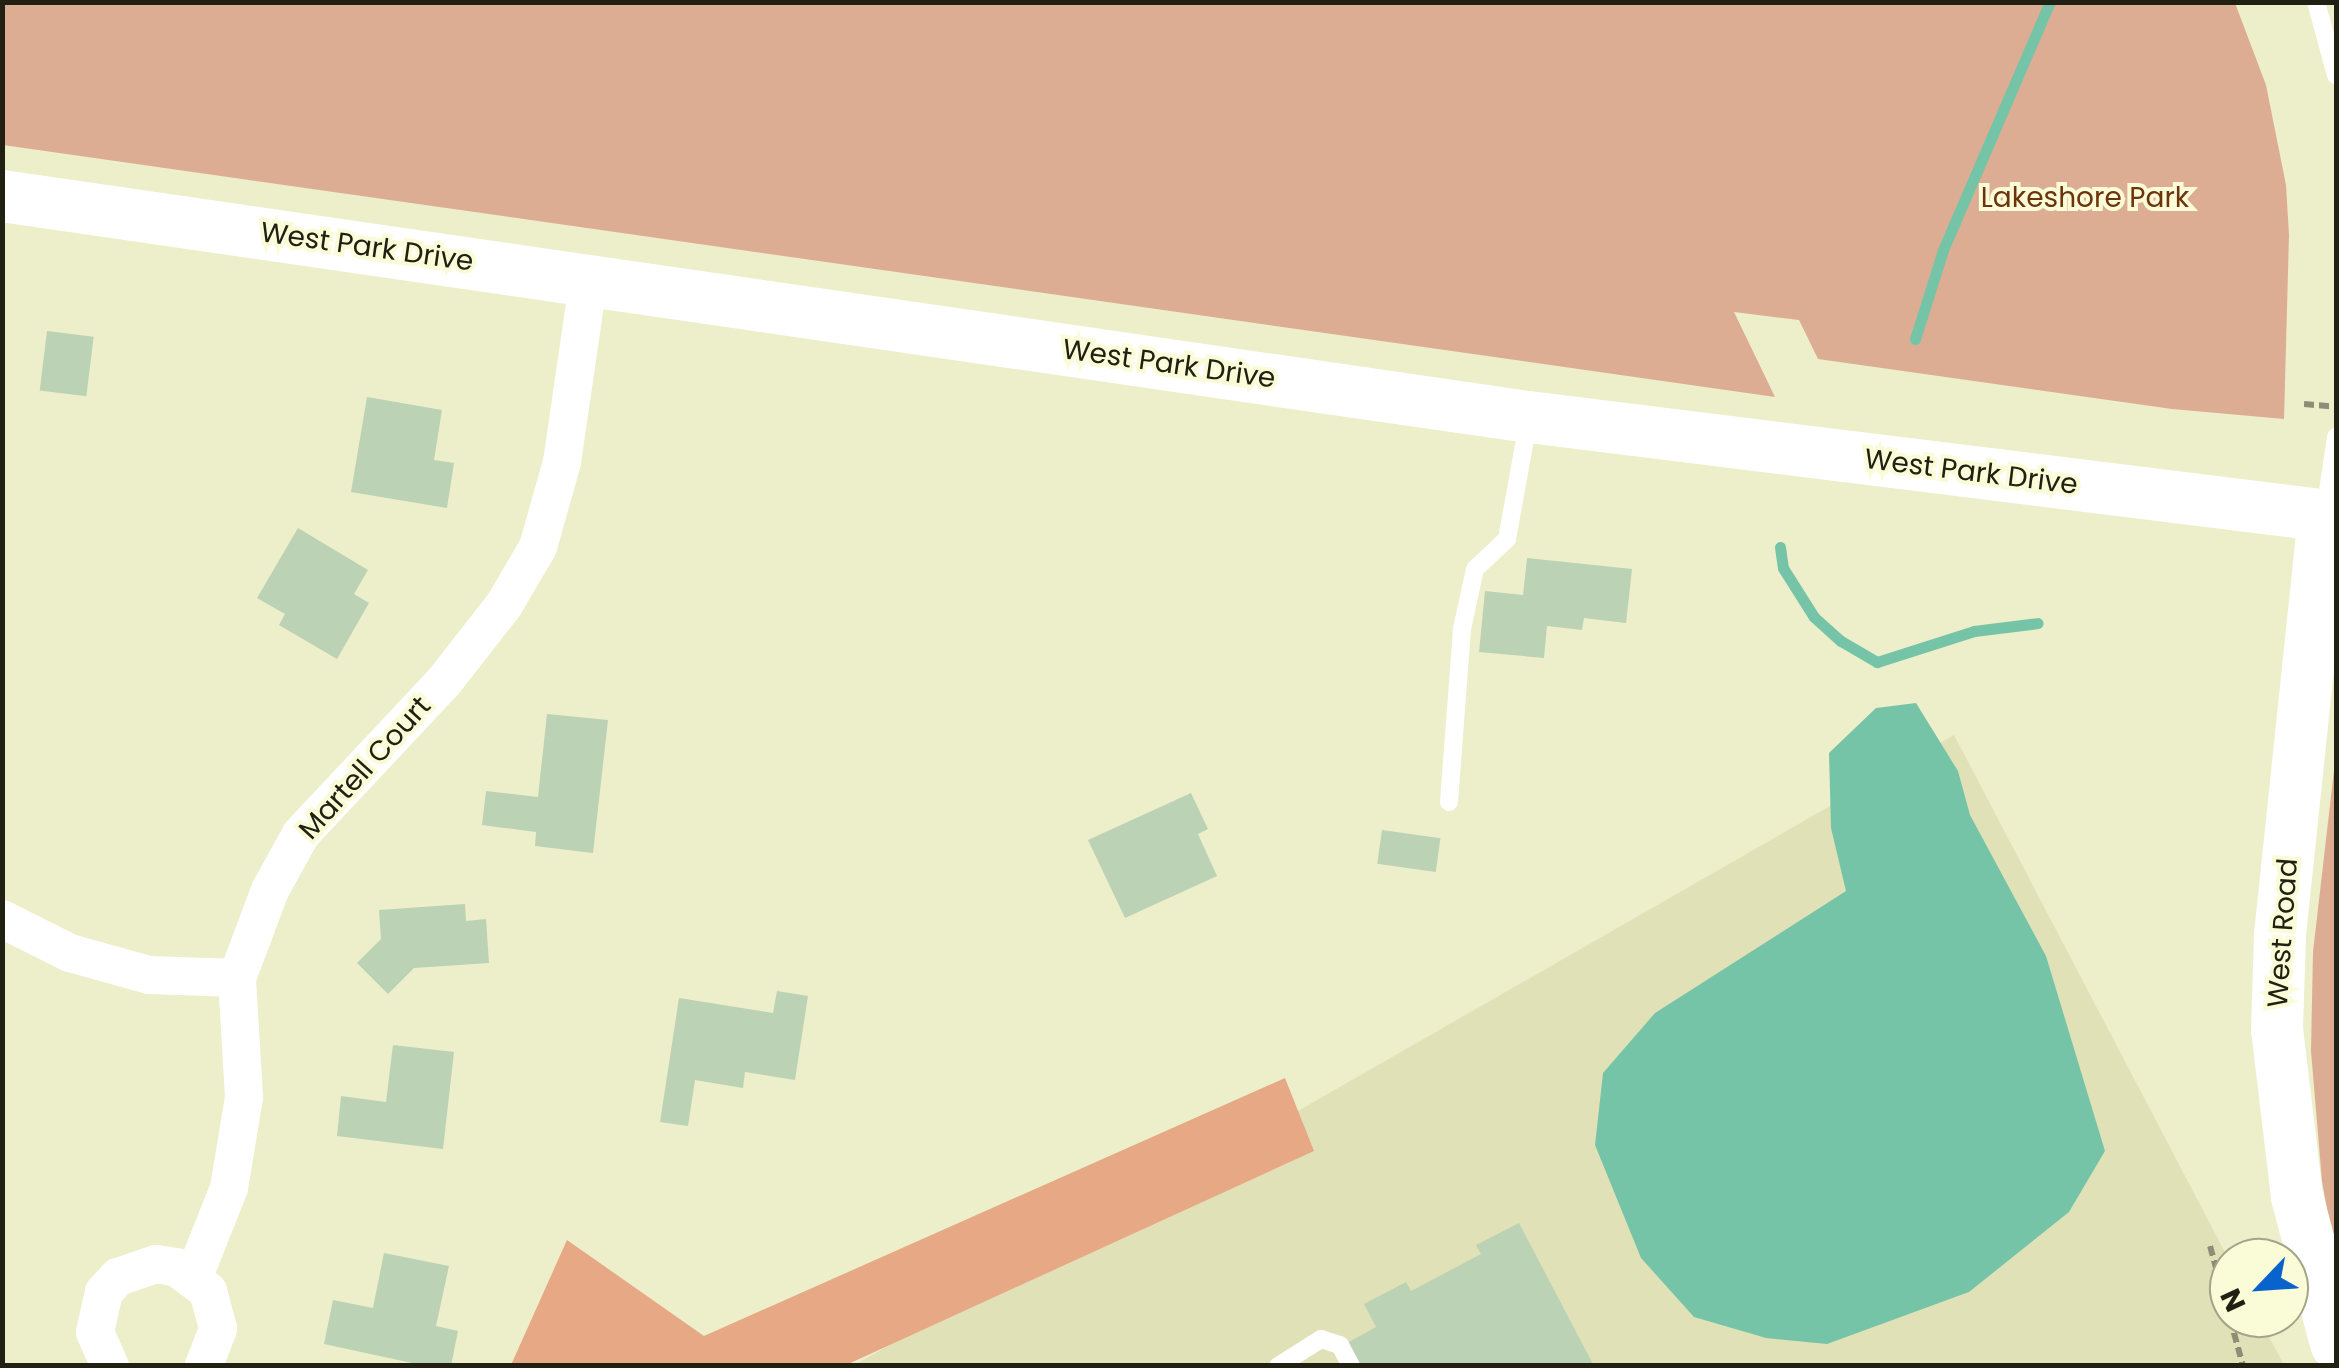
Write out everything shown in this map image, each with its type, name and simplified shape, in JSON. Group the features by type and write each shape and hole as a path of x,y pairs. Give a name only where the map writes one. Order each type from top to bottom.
{"street":[{"name":"West Park Drive","path":"2,196 1530,417 2330,516"},
{"name":"Martell Court","path":"194,1276 229,1188 244,1097 237,978 270,890 301,834 443,682 504,605 538,548 562,462 589,278"},
{"name":"West Road","path":"2330,516 2280,937 2277,1030 2298,1196 2336,1344"},
{"path":"2,920 70,953 148,975 237,978"},
{"path":"110,1366 97,1342 96,1312 118,1277 156,1264 176,1266 194,1276 208,1291 217,1319 214,1349 204,1366"}],"lane":[{"path":"2316,2 2336,75"},
{"path":"1449,802 1462,629 1475,568 1507,539 1530,417"},
{"path":"2330,516 2336,437"},
{"path":"1278,1366 1321,1340 1340,1345 1351,1366"}],"path":[{"path":"2304,404 2336,406"},
{"path":"2235,1338 2243,1366"}],"shaded area":[{"path":"1916,703 1958,771 1970,815 2046,956 2105,1151 2069,1212 1969,1292 1827,1344 1766,1338 1694,1317 1641,1258 1595,1145 1603,1073 1655,1013 1846,891 1831,828 1829,753 1876,708"},
{"path":"1954,735 2217,1238 2209,1238 2209,1338 2270,1338 2284,1365 853,1366"},
{"path":"1285,1078 1314,1151 846,1365 511,1365 567,1240 704,1336"}],"green space":[{"name":"Lakeshore Park","path":"3,2 2235,3 2266,85 2286,185 2289,235 2284,419 2172,409 1818,359 1799,320 1734,312 1775,397 3,145"},
{"path":"2336,753 2336,1259 2322,1181 2311,1051 2313,952"}],"building":[{"path":"47,331 94,337 86,396 40,391"},
{"path":"367,397 442,410 434,460 454,463 447,508 351,492"},
{"path":"298,528 368,570 354,594 369,603 337,659 279,625 285,614 257,598"},
{"path":"1527,558 1632,569 1626,623 1584,618 1582,630 1547,626 1544,658 1479,652 1485,591 1523,595"},
{"path":"547,714 608,720 593,853 535,846 536,832 482,825 486,791 538,797"},
{"path":"1191,793 1208,829 1198,834 1217,876 1125,918 1088,840"},
{"path":"1382,830 1440,838 1436,872 1377,864"},
{"path":"465,904 466,921 486,919 489,963 414,968 388,994 357,963 381,939 379,910"},
{"path":"777,991 808,996 795,1080 745,1072 743,1088 695,1080 688,1126 660,1122 679,998 773,1013"},
{"path":"393,1045 454,1052 443,1149 337,1136 341,1096 386,1102"},
{"path":"1519,1223 1594,1366 1359,1366 1347,1343 1376,1327 1364,1304 1406,1282 1411,1291 1481,1254 1476,1245"},
{"path":"384,1253 449,1266 436,1326 458,1331 451,1366 426,1366 324,1344 333,1300 373,1308"}],"waterway":[{"path":"1915,339 1943,250 2050,2"},
{"path":"1780,547 1783,568 1814,617 1841,641 1877,662 1974,631 2038,623"}]}
